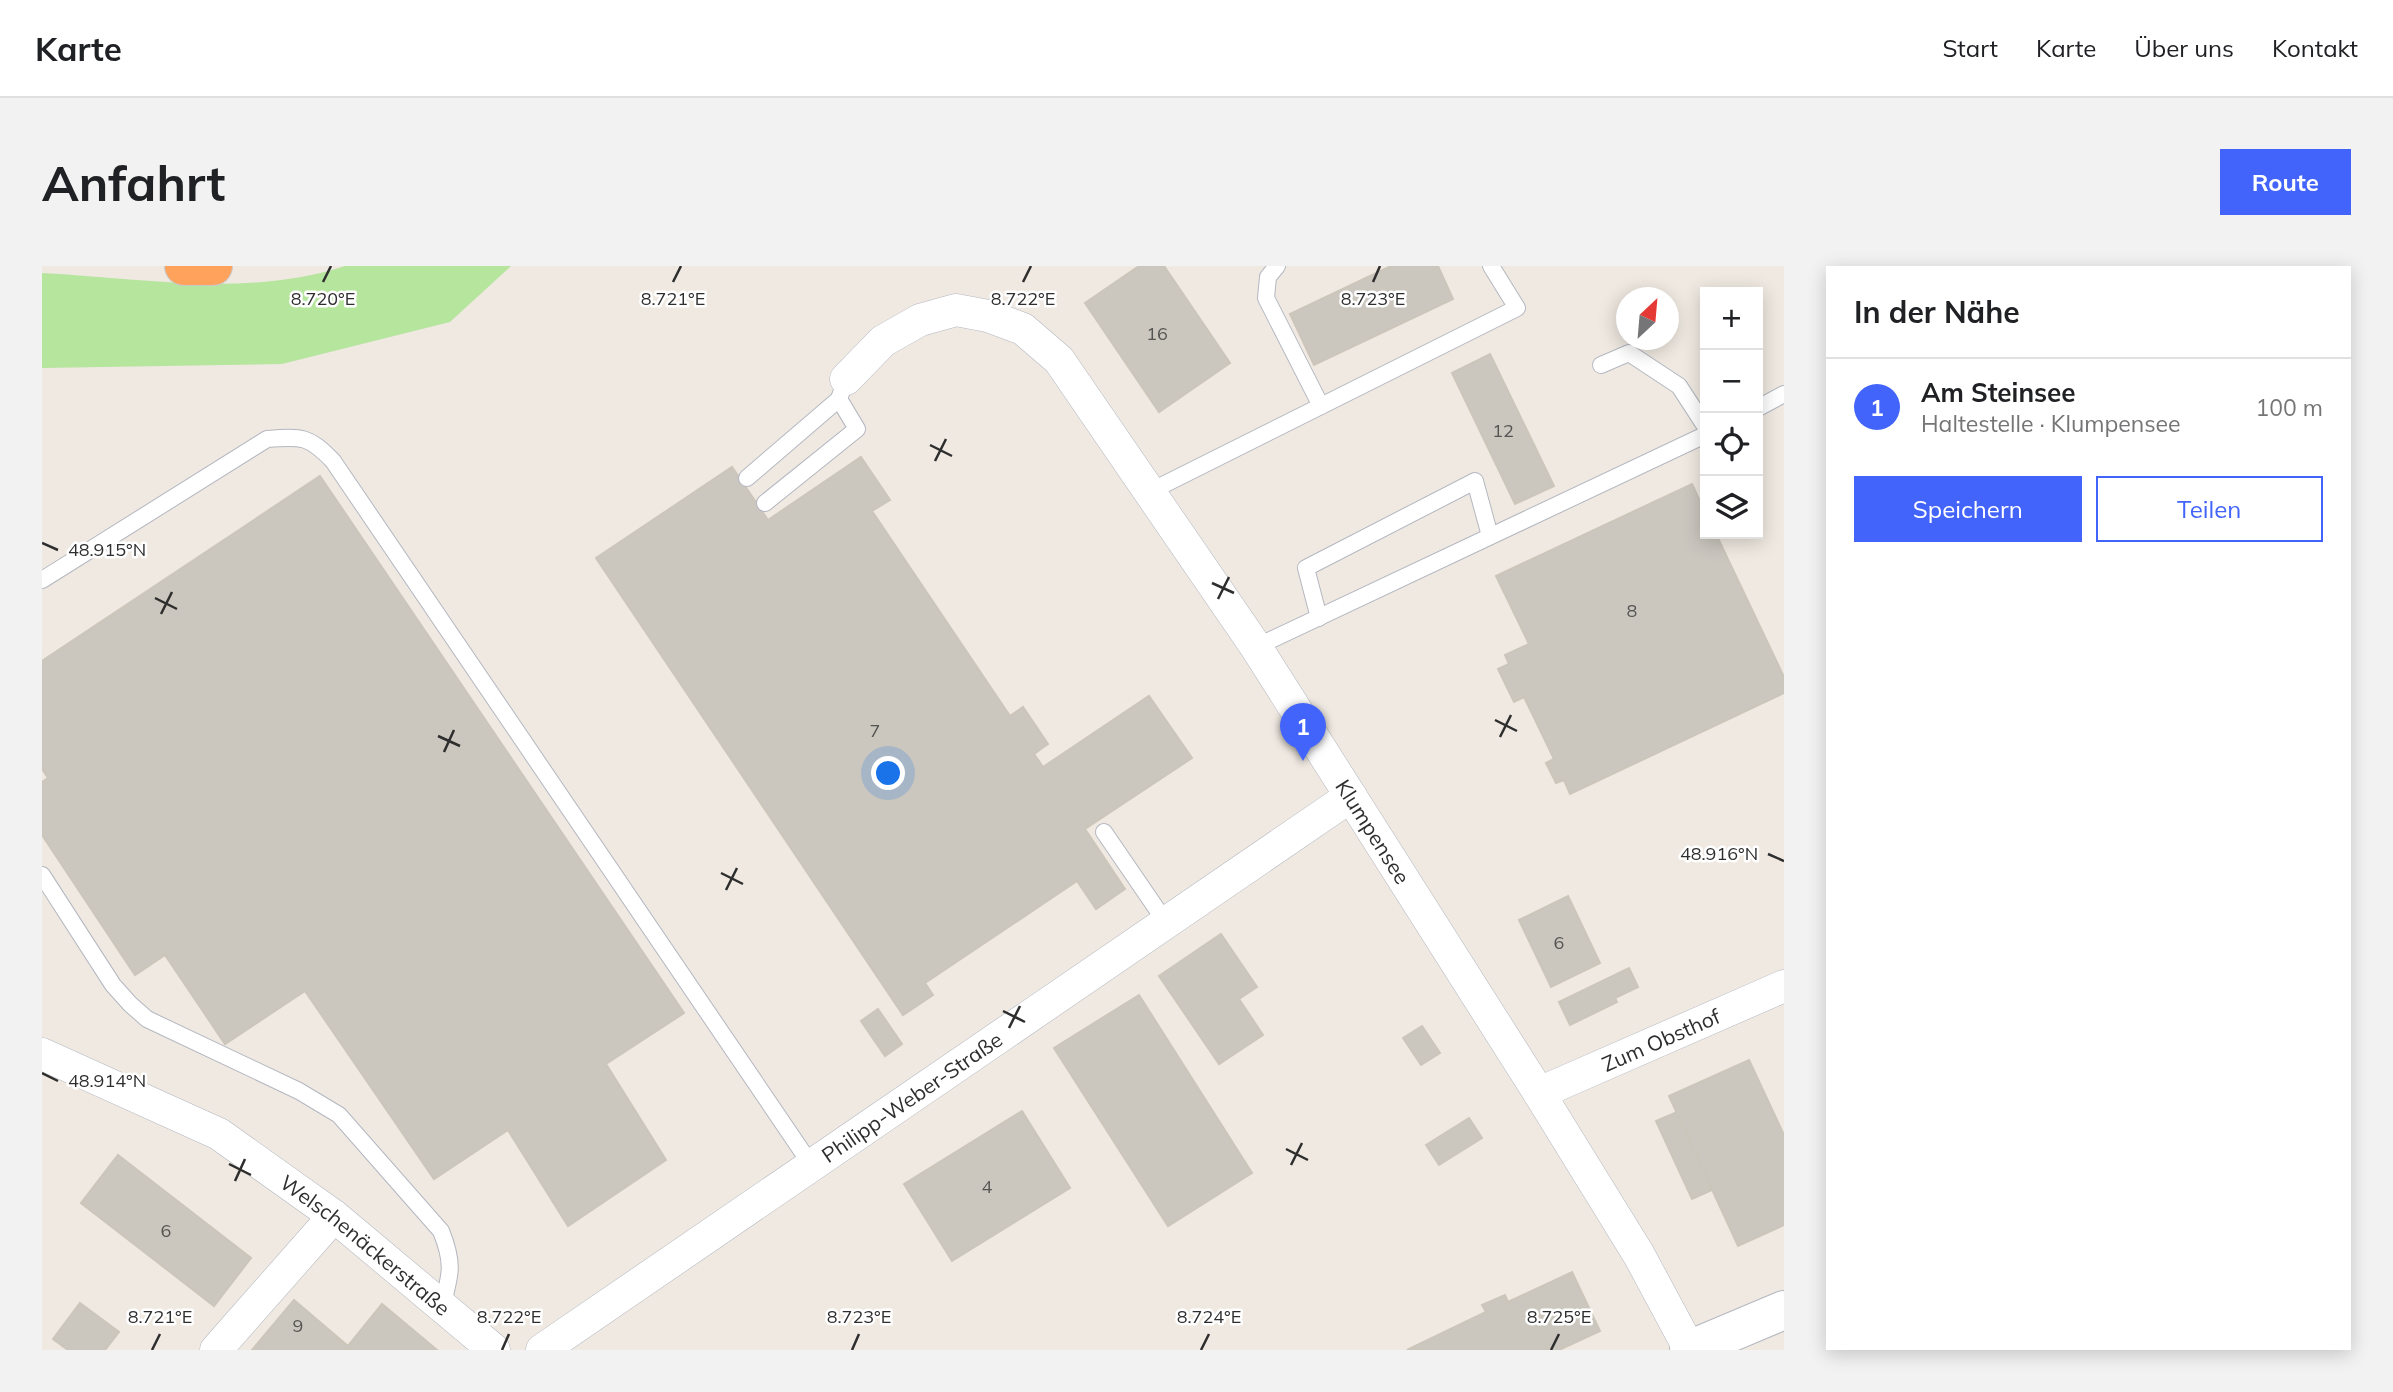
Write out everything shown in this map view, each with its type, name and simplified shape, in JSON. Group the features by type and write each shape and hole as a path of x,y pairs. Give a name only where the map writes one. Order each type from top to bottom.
{"highway":[{"path":"184,266 213,266"}],"street":[{"name":"Klumpensee","path":"843,389 883,341 920,320 956,310 988,316 1023,330 1059,360 1256,647 1351,796 1639,1255 1690,1350"},
{"name":"Philipp-Weber-Straße","path":"542,1350 1351,796"},
{"name":"Zum Obsthof","path":"1539,1093 1784,986"},
{"name":"Welschenäckerstraße","path":"42,1054 219,1135 334,1216 494,1350"},
{"path":"216,1350 334,1216"},
{"path":"1690,1350 1784,1310"}],"lane":[{"path":"1277,266 1268,276 1266,298 1321,406"},
{"path":"1149,492 1517,308 1491,266"},
{"path":"1601,365 1629,353 1679,386 1700,418"},
{"path":"747,478 843,389 857,429 765,503"},
{"path":"1763,405 1784,394"},
{"path":"42,580 268,439 296,437 316,444 333,461 812,1166"},
{"path":"1256,647 1700,437"},
{"path":"1319,618 1306,568 1475,481 1490,536"},
{"path":"1104,832 1167,924"},
{"path":"42,874 113,985 147,1019 299,1091 339,1115 441,1231 450,1253 449,1279 442,1306"}],"green space":[{"path":"345,266 511,266 450,322 282,364 42,368 42,273 232,284 308,276"}],"building":[{"path":"1139,266 1164,266 1230,363 1159,412 1085,303"},
{"path":"1391,266 1438,266 1453,299 1314,365 1290,314"},
{"path":"1490,354 1554,486 1515,504 1452,373"},
{"path":"861,457 890,500 872,511 1010,716 1023,707 1048,744 1034,754 1043,767 1149,696 1192,758 1085,829 1125,889 1096,909 1077,881 925,983 933,995 903,1015 596,558 732,467 768,520"},
{"path":"320,476 684,1013 606,1064 666,1160 568,1226 508,1130 434,1179 305,991 225,1044 165,955 135,975 42,835 42,782 48,778 42,769 42,661"},
{"path":"1692,484 1700,501 1700,539 1718,539 1784,677 1784,693 1570,794 1564,780 1556,783 1546,763 1554,759 1524,697 1514,702 1498,669 1509,664 1505,655 1529,644 1496,576"},
{"path":"1568,896 1600,963 1551,987 1519,920"},
{"path":"1221,934 1257,987 1239,999 1263,1035 1219,1064 1159,976"},
{"path":"1629,968 1638,987 1615,998 1617,1002 1570,1025 1559,1002"},
{"path":"1139,995 1252,1173 1168,1226 1054,1048"},
{"path":"878,1009 902,1044 885,1056 861,1021"},
{"path":"1422,1026 1440,1053 1421,1065 1403,1038"},
{"path":"1749,1060 1784,1135 1784,1225 1738,1246 1669,1096"},
{"path":"1022,1111 1070,1188 952,1261 904,1184"},
{"path":"1677,1112 1712,1190 1692,1199 1656,1121"},
{"path":"1469,1118 1482,1138 1439,1165 1426,1145"},
{"path":"118,1155 251,1258 214,1306 81,1203"},
{"path":"1572,1272 1600,1331 1559,1350 1407,1350 1486,1312 1482,1305 1505,1295 1508,1302"},
{"path":"294,1300 348,1346 382,1304 437,1350 252,1350"},
{"path":"80,1303 119,1332 105,1350 68,1350 53,1339"}],"place":[{"name":"Am Steinsee","path":"1303,761"}]}
